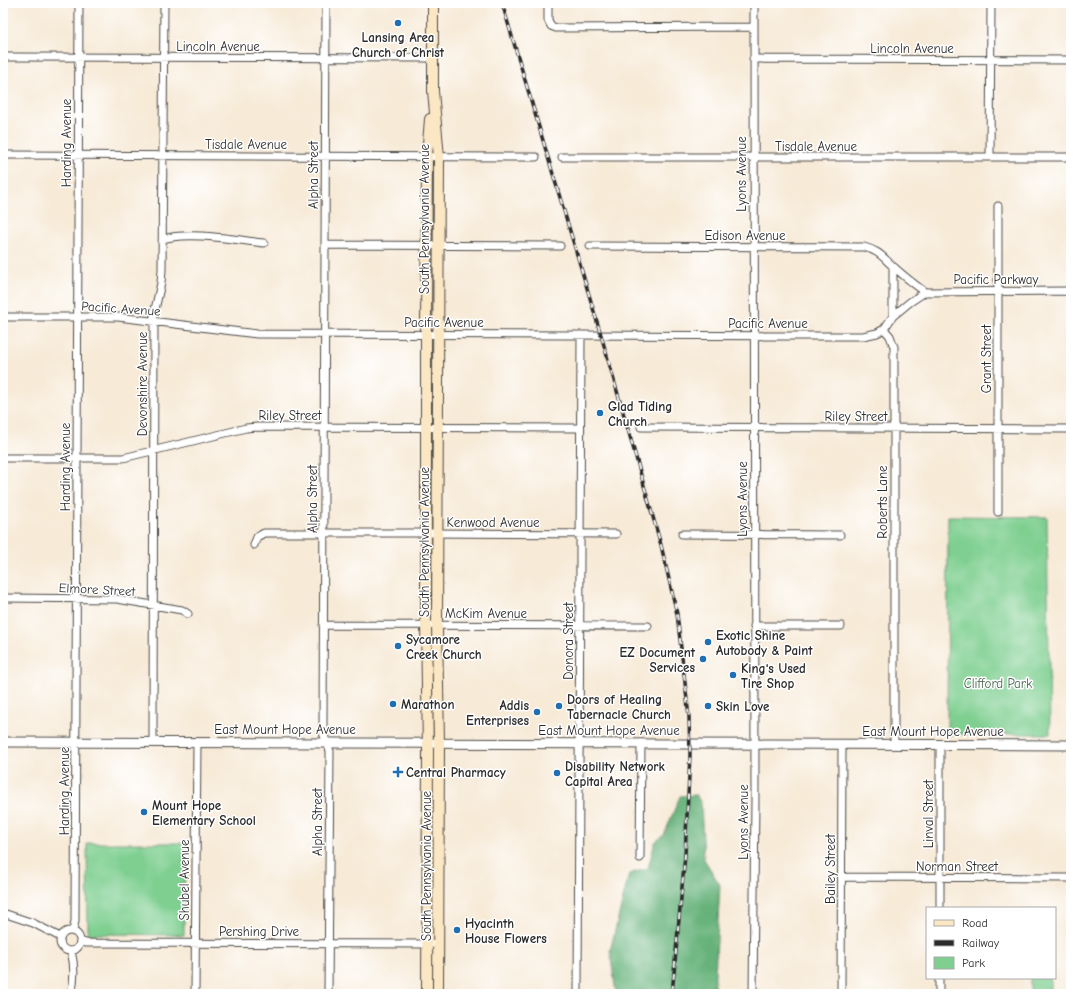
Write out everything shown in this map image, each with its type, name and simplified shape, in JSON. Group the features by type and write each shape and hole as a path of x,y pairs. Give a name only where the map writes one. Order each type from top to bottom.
{"main road":[{"name":"South Pennsylvania Avenue","path":"433,3 433,91 439,157 437,334 437,625 439,743 438,994"},
{"name":"South Pennsylvania Avenue","path":"427,994 427,156 433,91"}],"street":[{"name":"Harding Avenue","path":"73,931 75,921 79,3"},
{"name":"Devonshire Avenue","path":"153,742 154,314 161,283 163,239 164,3"},
{"name":"Alpha Street","path":"326,3 323,733 330,751 328,994"},
{"path":"548,3 548,20 551,26 556,28 754,27"},
{"name":"Lyons Avenue","path":"753,994 755,744 753,247 754,3"},
{"path":"990,157 991,3"},
{"name":"Lincoln Avenue","path":"3,57 432,58"},
{"name":"Lincoln Avenue","path":"753,59 1071,60"},
{"name":"Tisdale Avenue","path":"3,155 536,157"},
{"name":"Tisdale Avenue","path":"562,157 1071,157"},
{"name":"Grant Street","path":"998,206 998,512"},
{"path":"163,239 171,237 204,236 264,243"},
{"path":"325,246 560,246"},
{"name":"Edison Avenue","path":"590,246 864,247 879,253 893,266"},
{"path":"884,329 893,316 925,292 893,266"},
{"path":"893,266 893,316"},
{"name":"Pacific Parkway","path":"925,292 1070,291"},
{"name":"Pacific Avenue","path":"3,317 118,318 154,321 243,333 324,335 437,334 863,336 877,333 884,329"},
{"name":"Roberts Lane","path":"884,329 890,336 894,347 894,743"},
{"name":"Donora Street","path":"578,994 581,335"},
{"name":"Riley Street","path":"641,427 1071,429"},
{"name":"Riley Street","path":"3,458 123,458 246,428 580,428"},
{"name":"Kenwood Avenue","path":"254,545 257,537 264,533 616,534"},
{"path":"682,534 840,535"},
{"name":"Elmore Street","path":"3,598 117,599 182,610 188,614"},
{"name":"McKim Avenue","path":"323,625 648,626"},
{"path":"754,626 842,626"},
{"name":"East Mount Hope Avenue","path":"3,742 894,743 1071,745"},
{"name":"Shubel Avenue","path":"195,994 197,742"},
{"path":"640,858 641,743"},
{"name":"Bailey Street","path":"841,994 842,744"},
{"name":"Linval Street","path":"940,744 940,907"},
{"name":"Norman Street","path":"842,877 1071,878"},
{"path":"3,913 33,923 60,937"},
{"path":"66,931 73,931 78,935 80,941 78,946 71,951 64,950 59,941 60,937 66,931"},
{"name":"Pershing Drive","path":"80,941 438,944"},
{"path":"71,951 74,965 71,994"},
{"path":"939,979 939,994"}],"green space":[{"name":"Clifford Park","path":"948,516 1047,517 1050,734 947,734"},
{"path":"696,795 701,803 704,859 720,885 714,994 616,994 610,951 629,874 648,868 655,842 664,835 680,796"},
{"path":"87,843 185,843 184,935 88,934"},
{"path":"1030,979 1050,979 1050,994 1030,994"}],"railway":[{"path":"502,3 601,335 661,545 677,614 689,717 690,755 685,855 672,994"}],"place":[{"name":"Lansing Area Church of Christ","path":"398,23"},
{"name":"Glad Tiding Church","path":"600,413"},
{"name":"Exotic Shine Autobody & Paint","path":"708,642"},
{"name":"Sycamore Creek Church","path":"398,646"},
{"name":"EZ Document Services","path":"703,659"},
{"name":"King's Used Tire Shop","path":"733,675"},
{"name":"Marathon","path":"393,704"},
{"name":"Doors of Healing Tabernacle Church","path":"559,706"},
{"name":"Skin Love","path":"708,706"},
{"name":"Addis Enterprises","path":"537,712"},
{"name":"Central Pharmacy","path":"398,772"},
{"name":"Disability Network Capital Area","path":"557,773"},
{"name":"Mount Hope Elementary School","path":"144,812"},
{"name":"Hyacinth House Flowers","path":"457,930"}]}
